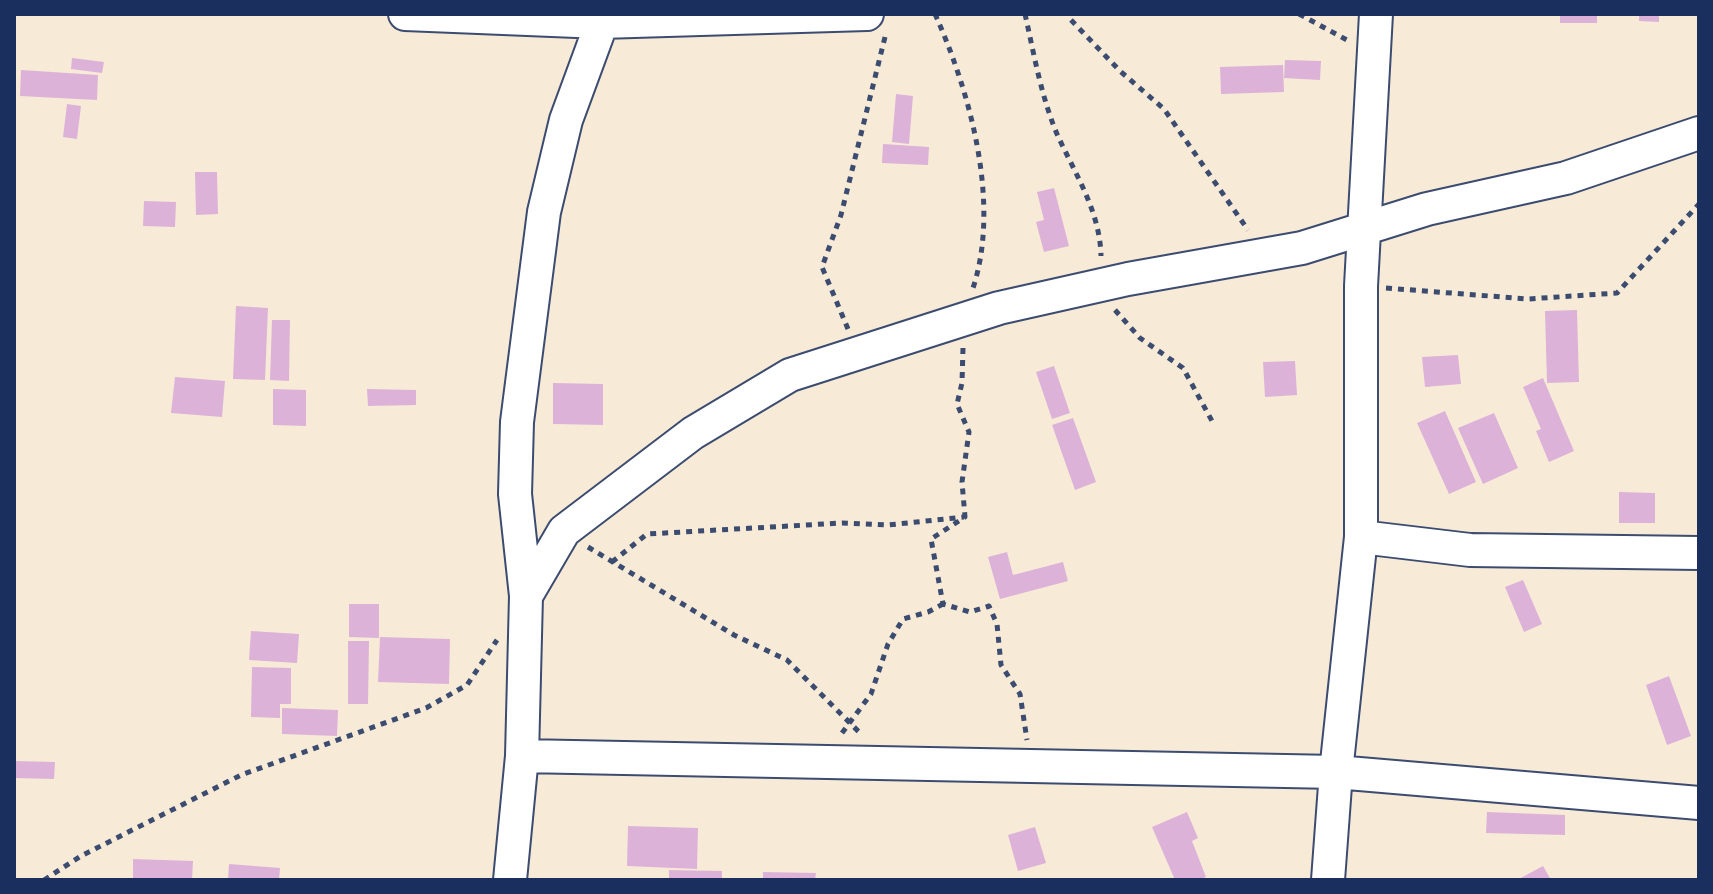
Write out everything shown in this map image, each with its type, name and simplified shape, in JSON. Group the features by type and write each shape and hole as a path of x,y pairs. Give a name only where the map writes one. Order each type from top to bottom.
{"street":[{"path":"405,14 879,20"},
{"path":"1328,880 1361,537 1361,286 1376,14"},
{"path":"510,880 522,756 526,596 515,494 517,422 544,212 566,120 603,18"},
{"path":"526,596 564,531 693,433 790,375 964,319 1093,287 1302,248 1365,226 1566,178 1699,133"},
{"path":"1361,537 1470,550 1699,553"},
{"path":"522,756 1336,772 1699,803"}],"path":[{"path":"935,14 960,68 981,169 983,259 964,319 962,383 957,404 969,432 962,482 965,517"},
{"path":"1025,14 1057,133 1084,184 1101,241 1093,287 1140,338 1183,368 1212,421"},
{"path":"1299,14 1376,56"},
{"path":"861,351 822,267 841,215 879,47 879,20"},
{"path":"1071,20 1120,71 1164,109 1266,255"},
{"path":"1361,286 1528,299 1617,293 1699,204"},
{"path":"612,562 647,534 842,523 888,525 965,517"},
{"path":"943,604 931,539 965,517"},
{"path":"564,531 734,635 787,660 867,741"},
{"path":"829,763 837,740 871,694 888,644 903,619 943,604 970,612 989,606 997,624 1001,665 1020,694 1027,723 1026,768"},
{"path":"44,880 81,856 241,775 426,708 467,685 501,634"}],"building":[{"path":"1560,14 1597,14 1597,23 1560,23"},
{"path":"1639,14 1659,14 1659,22 1639,21"},
{"path":"72,58 104,62 102,73 71,69"},
{"path":"1285,60 1321,61 1320,80 1284,78"},
{"path":"1283,65 1284,92 1221,94 1220,67"},
{"path":"21,70 98,75 97,100 20,96"},
{"path":"896,94 913,96 909,144 892,142"},
{"path":"67,104 81,106 77,139 63,137"},
{"path":"883,144 929,147 928,165 882,163"},
{"path":"195,172 217,172 218,214 196,215"},
{"path":"1054,188 1069,246 1044,252 1036,222 1044,220 1037,192"},
{"path":"144,201 176,202 175,227 143,226"},
{"path":"236,306 268,308 265,380 233,379"},
{"path":"1577,310 1579,382 1547,383 1545,311"},
{"path":"272,320 290,320 289,381 270,380"},
{"path":"1458,355 1461,384 1425,387 1422,357"},
{"path":"1295,361 1297,395 1265,397 1263,362"},
{"path":"1054,366 1070,413 1052,419 1036,372"},
{"path":"175,377 225,381 222,417 171,413"},
{"path":"1543,378 1574,451 1549,462 1536,431 1541,429 1523,387"},
{"path":"553,383 603,384 603,425 553,424"},
{"path":"273,389 306,390 306,426 273,425"},
{"path":"367,389 416,390 416,405 368,406"},
{"path":"1445,411 1476,482 1449,494 1417,423"},
{"path":"1494,413 1518,468 1483,484 1458,428"},
{"path":"1073,418 1096,482 1075,490 1052,425"},
{"path":"1619,492 1655,493 1655,523 1619,523"},
{"path":"1007,552 1013,575 1063,562 1068,581 1000,599 988,557"},
{"path":"1523,580 1542,624 1524,632 1505,587"},
{"path":"349,604 379,604 379,638 349,637"},
{"path":"251,631 299,634 297,663 249,660"},
{"path":"380,637 450,639 449,684 378,682"},
{"path":"348,641 369,641 368,704 348,704"},
{"path":"252,667 291,668 291,704 280,704 280,718 251,717"},
{"path":"1669,676 1691,736 1667,745 1646,685"},
{"path":"282,708 338,710 337,736 282,734"},
{"path":"14,761 55,762 54,779 14,778"},
{"path":"1187,812 1198,838 1192,841 1206,877 1175,880 1152,827"},
{"path":"1487,812 1565,815 1565,835 1486,833"},
{"path":"628,826 698,828 697,869 627,866"},
{"path":"1035,827 1046,863 1018,871 1008,835"},
{"path":"133,859 193,861 192,880 133,880"},
{"path":"229,864 280,868 279,880 228,880"},
{"path":"1543,866 1551,880 1517,880"},
{"path":"669,870 722,871 722,880 669,880"},
{"path":"763,872 816,873 815,880 763,880"}]}
